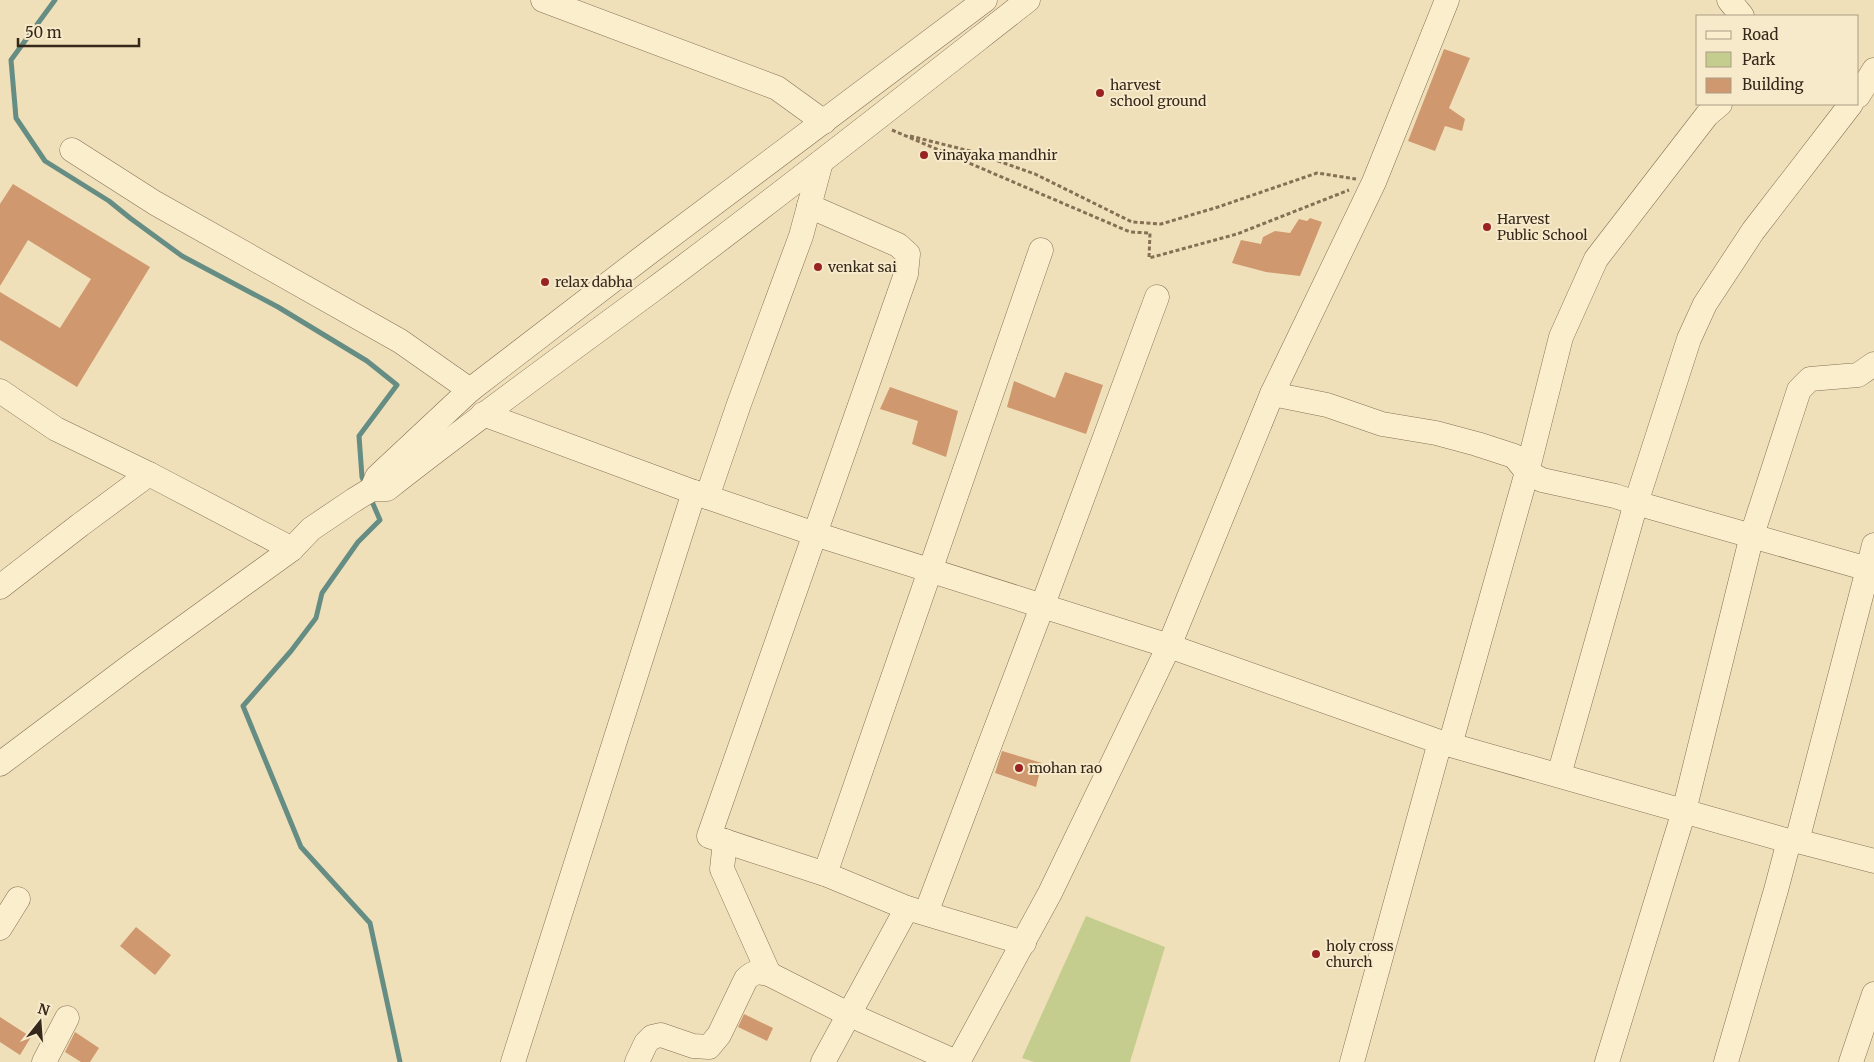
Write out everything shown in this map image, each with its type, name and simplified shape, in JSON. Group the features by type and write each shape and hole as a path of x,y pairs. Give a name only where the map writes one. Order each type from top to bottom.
{"street":[{"path":"543,0 777,88 824,122"},
{"path":"372,489 377,477 470,390 651,251 985,0"},
{"path":"0,764 125,670 292,549 311,530 372,489 387,488 483,414 650,292 821,162 1028,0"},
{"path":"637,1062 646,1043 652,1037 661,1035 693,1046 708,1047 719,1035 746,979 758,971 769,974 848,1014 957,1062 1050,893 1169,646 1272,394 1374,182 1447,0"},
{"path":"1729,0 1741,15"},
{"path":"1859,93 1874,70"},
{"path":"1859,96 1874,105"},
{"path":"1352,1062 1445,743 1527,472 1561,337 1596,259 1707,116 1719,105"},
{"path":"1559,775 1636,503 1689,339 1705,304 1753,231 1851,105"},
{"path":"72,150 155,203 400,341 470,390"},
{"path":"513,1062 701,495 739,404 802,236 821,162"},
{"path":"809,206 898,245 908,254 906,274 709,836 825,874 916,910 1024,943"},
{"path":"825,874 1041,250"},
{"path":"823,1062 848,1014 916,910 1042,606 1157,297"},
{"path":"1607,1062 1684,811 1752,535 1799,390 1810,379 1858,375 1874,364"},
{"path":"0,392 56,429 149,474 292,549"},
{"path":"1272,394 1327,406 1382,424 1436,433 1477,444 1514,456 1527,472 1542,480 1615,496 1868,569"},
{"path":"483,414 701,495 815,534 1169,646 1445,743 1684,811 1874,862"},
{"path":"0,587 149,474"},
{"path":"1726,1062 1776,890 1793,841 1874,545"},
{"path":"725,841 722,869 769,974"},
{"path":"0,928 18,899"},
{"path":"1851,1062 1874,994"},
{"path":"44,1062 68,1018"}],"path":[{"path":"873,122 1130,232 1150,233 1149,258 1237,234 1326,198 1374,182"},
{"path":"901,134 970,151 1035,174 1132,222 1161,224 1218,207 1317,173 1374,182"}],"green space":[{"path":"1086,916 1165,947 1130,1062 1034,1062 1022,1058"}],"building":[{"path":"1444,49 1470,58 1449,108 1465,119 1462,131 1445,126 1435,151 1408,141"},
{"path":"13,184 150,267 77,387 0,340 0,292 60,328 91,279 28,240 0,286 0,204"},
{"path":"1310,218 1322,222 1300,276 1266,272 1232,263 1241,240 1261,244 1263,237 1275,231 1290,233 1299,219 1307,221"},
{"path":"1065,372 1103,385 1086,434 1007,407 1014,381 1055,398"},
{"path":"890,387 958,411 946,457 912,444 918,421 880,409"},
{"name":"mohan rao","path":"1002,751 1042,763 1036,787 995,773"},
{"path":"136,927 171,955 155,975 120,946"},
{"path":"744,1014 773,1028 767,1041 738,1027"},
{"path":"0,1017 31,1037 20,1055 0,1042"},
{"path":"75,1032 99,1048 90,1062 81,1062 65,1052"}],"waterway":[{"path":"55,0 11,60 16,118 45,161 109,201 182,256 278,307 367,361 397,385 359,436 362,477 365,484"},
{"path":"370,497 380,520 358,542 322,593 316,618 291,651 243,706 301,847 370,923 400,1062"}],"place":[{"name":"harvest school ground","path":"1100,93"},
{"name":"vinayaka mandhir","path":"924,155"},
{"name":"Harvest Public School","path":"1487,227"},
{"name":"venkat sai","path":"818,267"},
{"name":"relax dabha","path":"545,282"},
{"name":"mohan rao","path":"1019,768"},
{"name":"holy cross church","path":"1316,954"}]}
